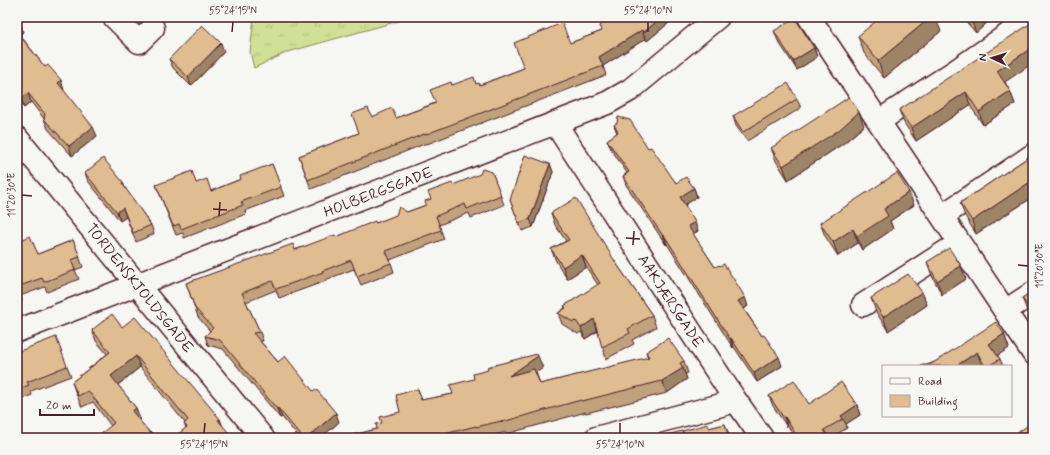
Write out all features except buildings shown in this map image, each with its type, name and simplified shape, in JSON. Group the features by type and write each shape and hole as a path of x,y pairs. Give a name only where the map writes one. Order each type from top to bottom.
{"street":[{"path":"114,17 139,42 153,28"},
{"name":"HOLBERGSGADE","path":"17,331 607,103 630,90 718,17"},
{"path":"809,17 1033,353"},
{"path":"879,121 954,72 1023,24"},
{"path":"840,104 860,92"},
{"name":"AAKJÆRSGADE","path":"555,123 734,398 762,438"},
{"name":"TORDENSKJOLDSGADE","path":"17,138 263,438"},
{"path":"942,216 1033,155"},
{"path":"890,179 909,166"},
{"path":"863,305 960,243"},
{"path":"989,328 1033,293"},
{"path":"596,438 725,404 734,398"}],"green space":[{"path":"254,17 413,17 288,52 254,68 250,52"}]}
